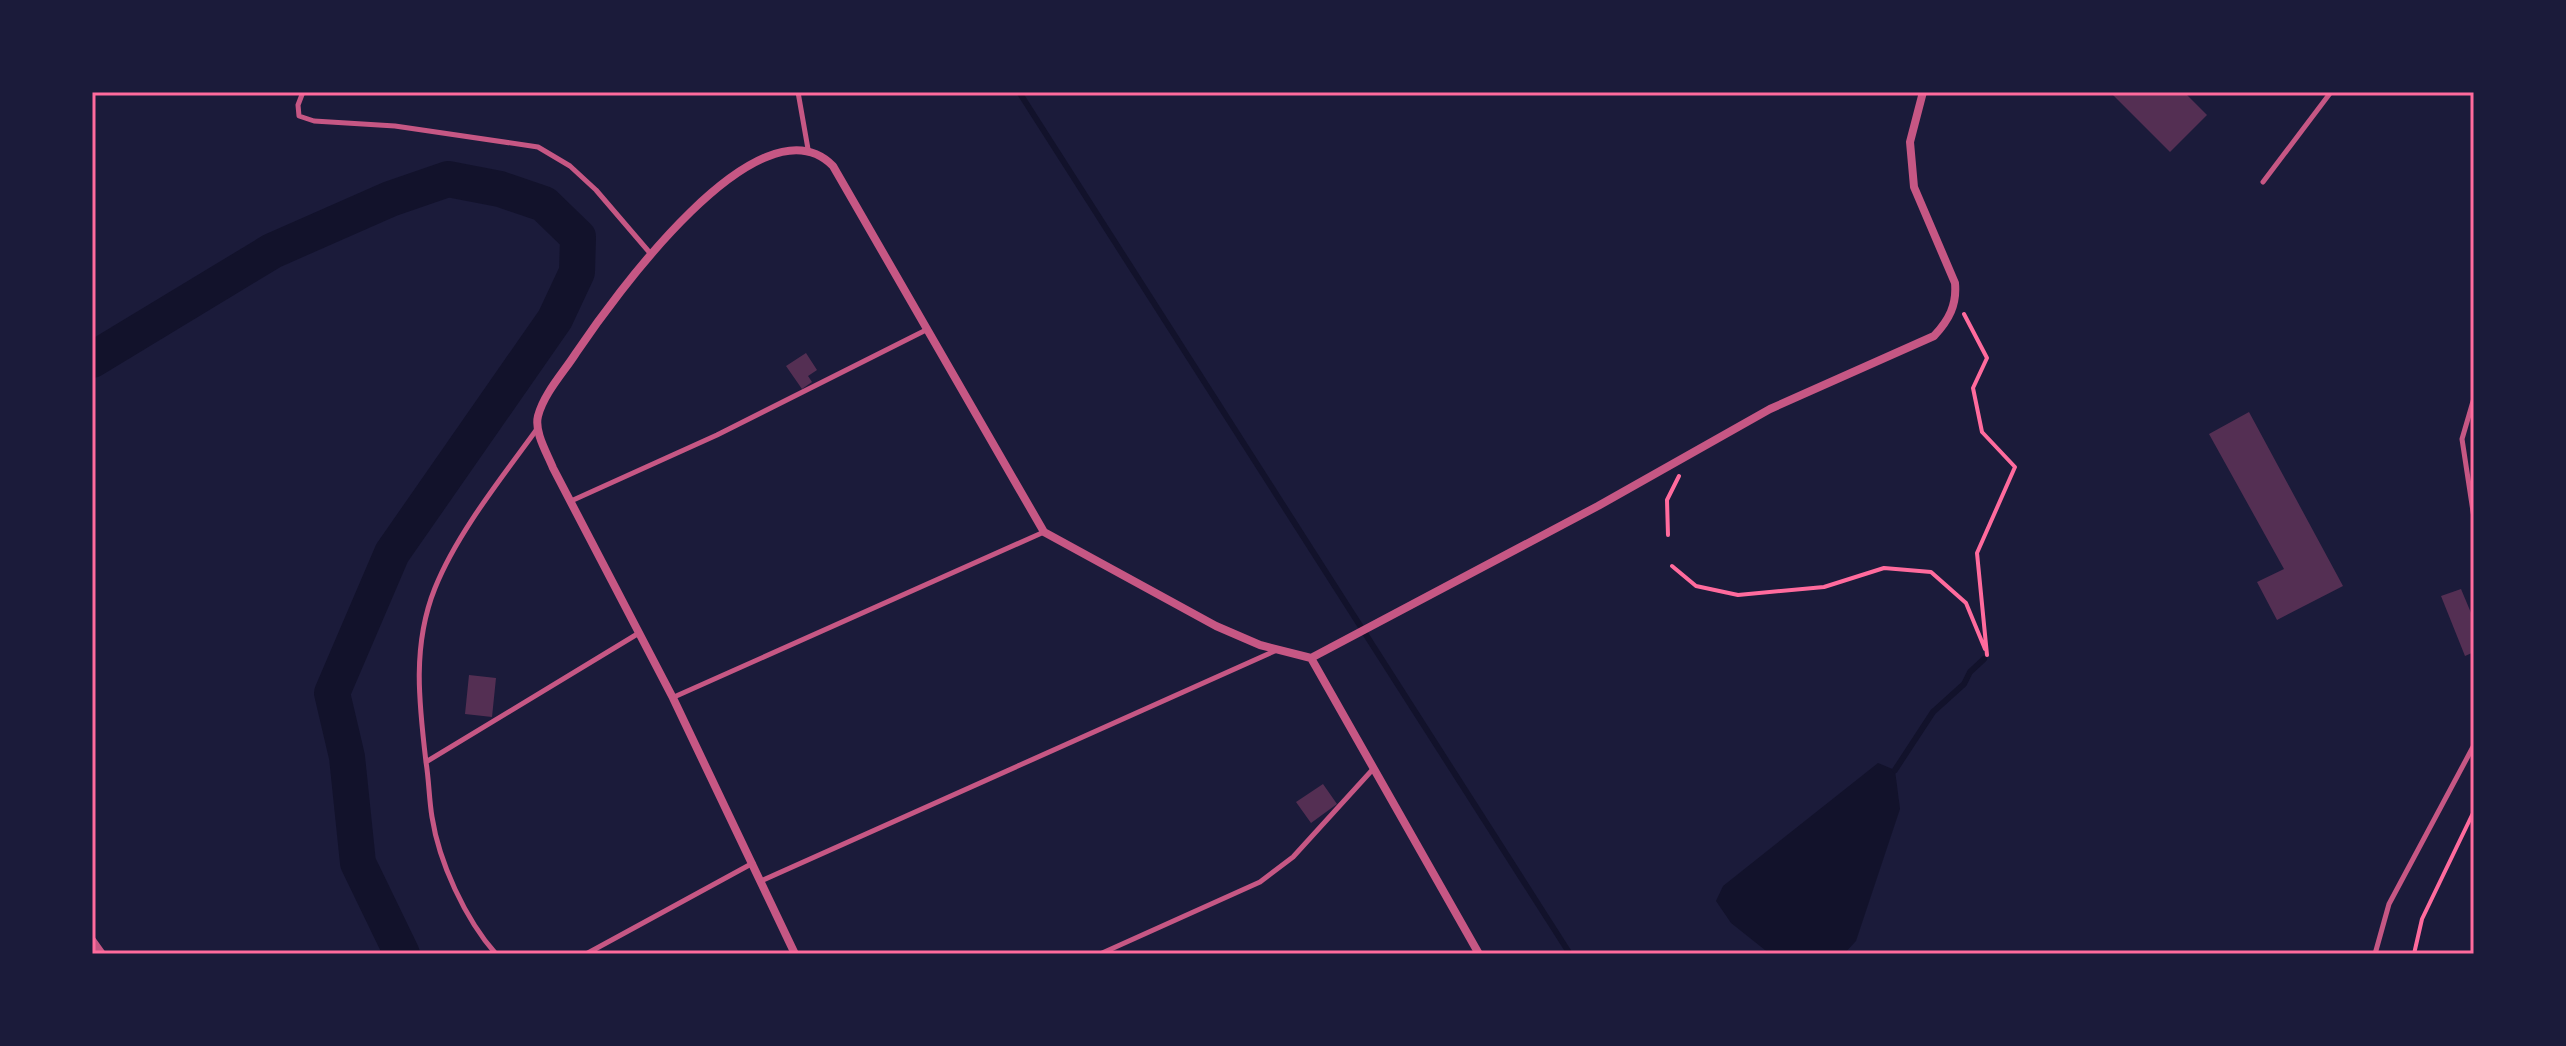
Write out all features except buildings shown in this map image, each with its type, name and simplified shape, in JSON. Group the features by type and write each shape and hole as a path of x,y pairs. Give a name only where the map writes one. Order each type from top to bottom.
{"street":[{"path":"795,954 673,698 570,501 537,429 546,398 620,289 671,229 738,172 784,151 808,149 833,166 1044,532 1216,626 1311,658 1770,409 1934,336 1947,322 1956,298 1955,283 1914,187 1910,142 1923,92"},
{"path":"1311,658 1479,954"},
{"path":"92,940 102,954"}],"lane":[{"path":"303,92 298,105 299,116 314,121 395,126 538,147 570,166 587,182 650,253"},
{"path":"798,92 808,149"},
{"path":"2263,182 2331,92"},
{"path":"570,501 717,435 926,330"},
{"path":"2474,398 2462,439 2474,518"},
{"path":"496,954 471,918 451,876 432,820 418,702 424,620 436,586 453,555 537,429"},
{"path":"673,698 1044,532"},
{"path":"426,762 639,633"},
{"path":"761,881 1278,649"},
{"path":"2375,954 2389,904 2474,745"},
{"path":"1100,954 1260,882 1293,857 1374,768"},
{"path":"586,954 753,863"}],"path":[{"path":"1672,566 1696,586 1738,595 1824,587 1884,568 1931,572 1966,603 1987,655 1977,553 2015,467 1982,432 1973,388 1987,358 1956,298"},
{"path":"1668,535 1667,500 1691,454"},
{"path":"2414,954 2422,919 2474,811"}],"shaded area":[{"path":"1878,763 1895,770 1900,809 1856,941 1844,954 1770,954 1731,923 1716,901 1723,886"}],"waterway":[{"path":"1019,92 1570,954"},
{"path":"92,360 272,251 390,199 448,179 500,189 544,204 578,237 577,272 555,319 392,553 332,693 347,757 358,863 402,954"},
{"path":"1895,770 1933,712 1964,684 1970,672 1984,659"}]}
